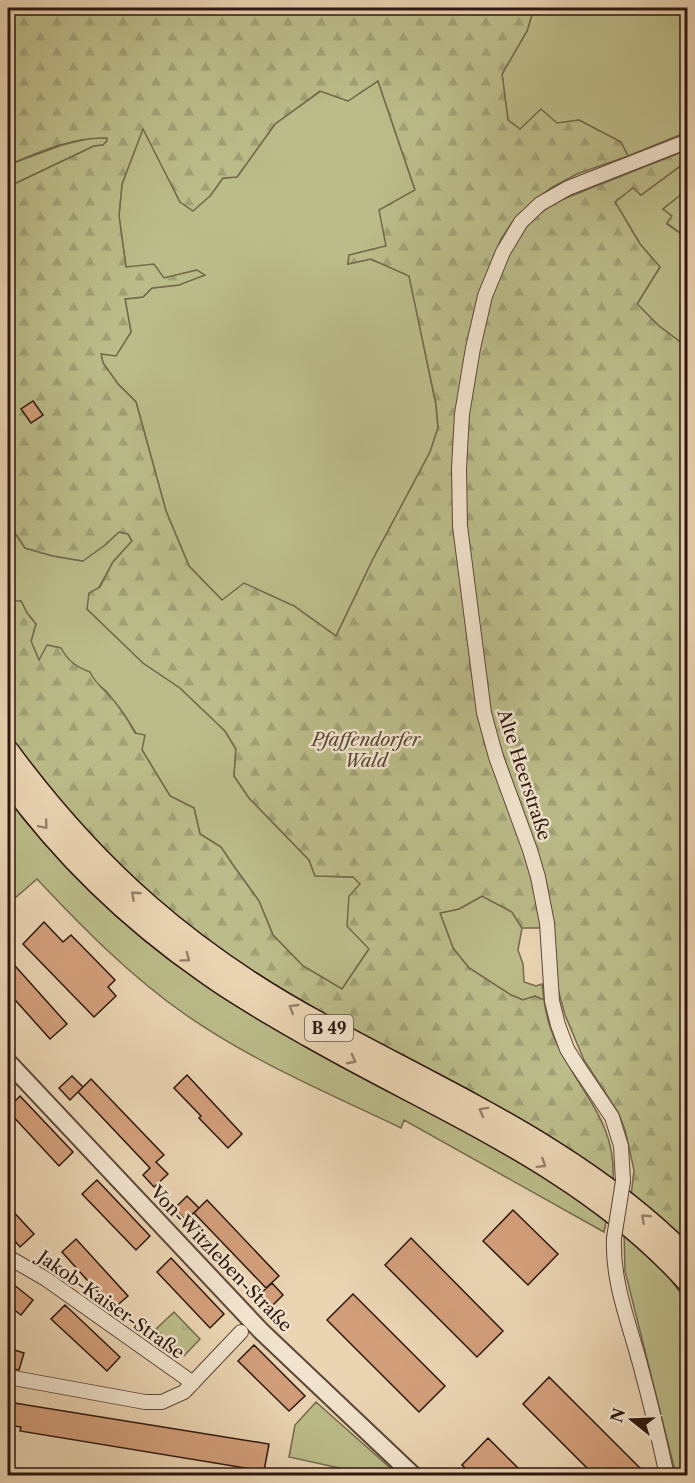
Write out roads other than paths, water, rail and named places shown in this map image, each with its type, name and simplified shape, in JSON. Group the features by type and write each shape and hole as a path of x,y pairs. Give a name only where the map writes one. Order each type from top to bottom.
{"highway":[{"name":"B 49","path":"8,751 36,789 111,872 145,904 215,959 317,1022 547,1148 617,1195 642,1215 687,1258"},
{"name":"B 49","path":"8,780 64,849 99,885 166,944 205,973 310,1037 501,1139 571,1182 629,1225 687,1282"}],"street":[{"name":"Alte Heerstraße","path":"667,1476 618,1283 614,1238 623,1181 621,1146 612,1117 571,1056 558,1025 552,1001 547,923 538,877 496,757 484,713 460,526 459,487 462,414 473,348 485,296 503,252 521,222 540,204 568,188 687,141"},
{"name":"Von-Witzleben-Straße","path":"8,1062 261,1331 414,1476"},
{"name":"Jakob-Kaiser-Straße","path":"8,1257 62,1290 193,1383"},
{"path":"8,1377 153,1403 162,1402 176,1397 193,1383 241,1332"}],"park label":[{"name":"Pfaffendorfer Wald","path":"366,750"}]}
